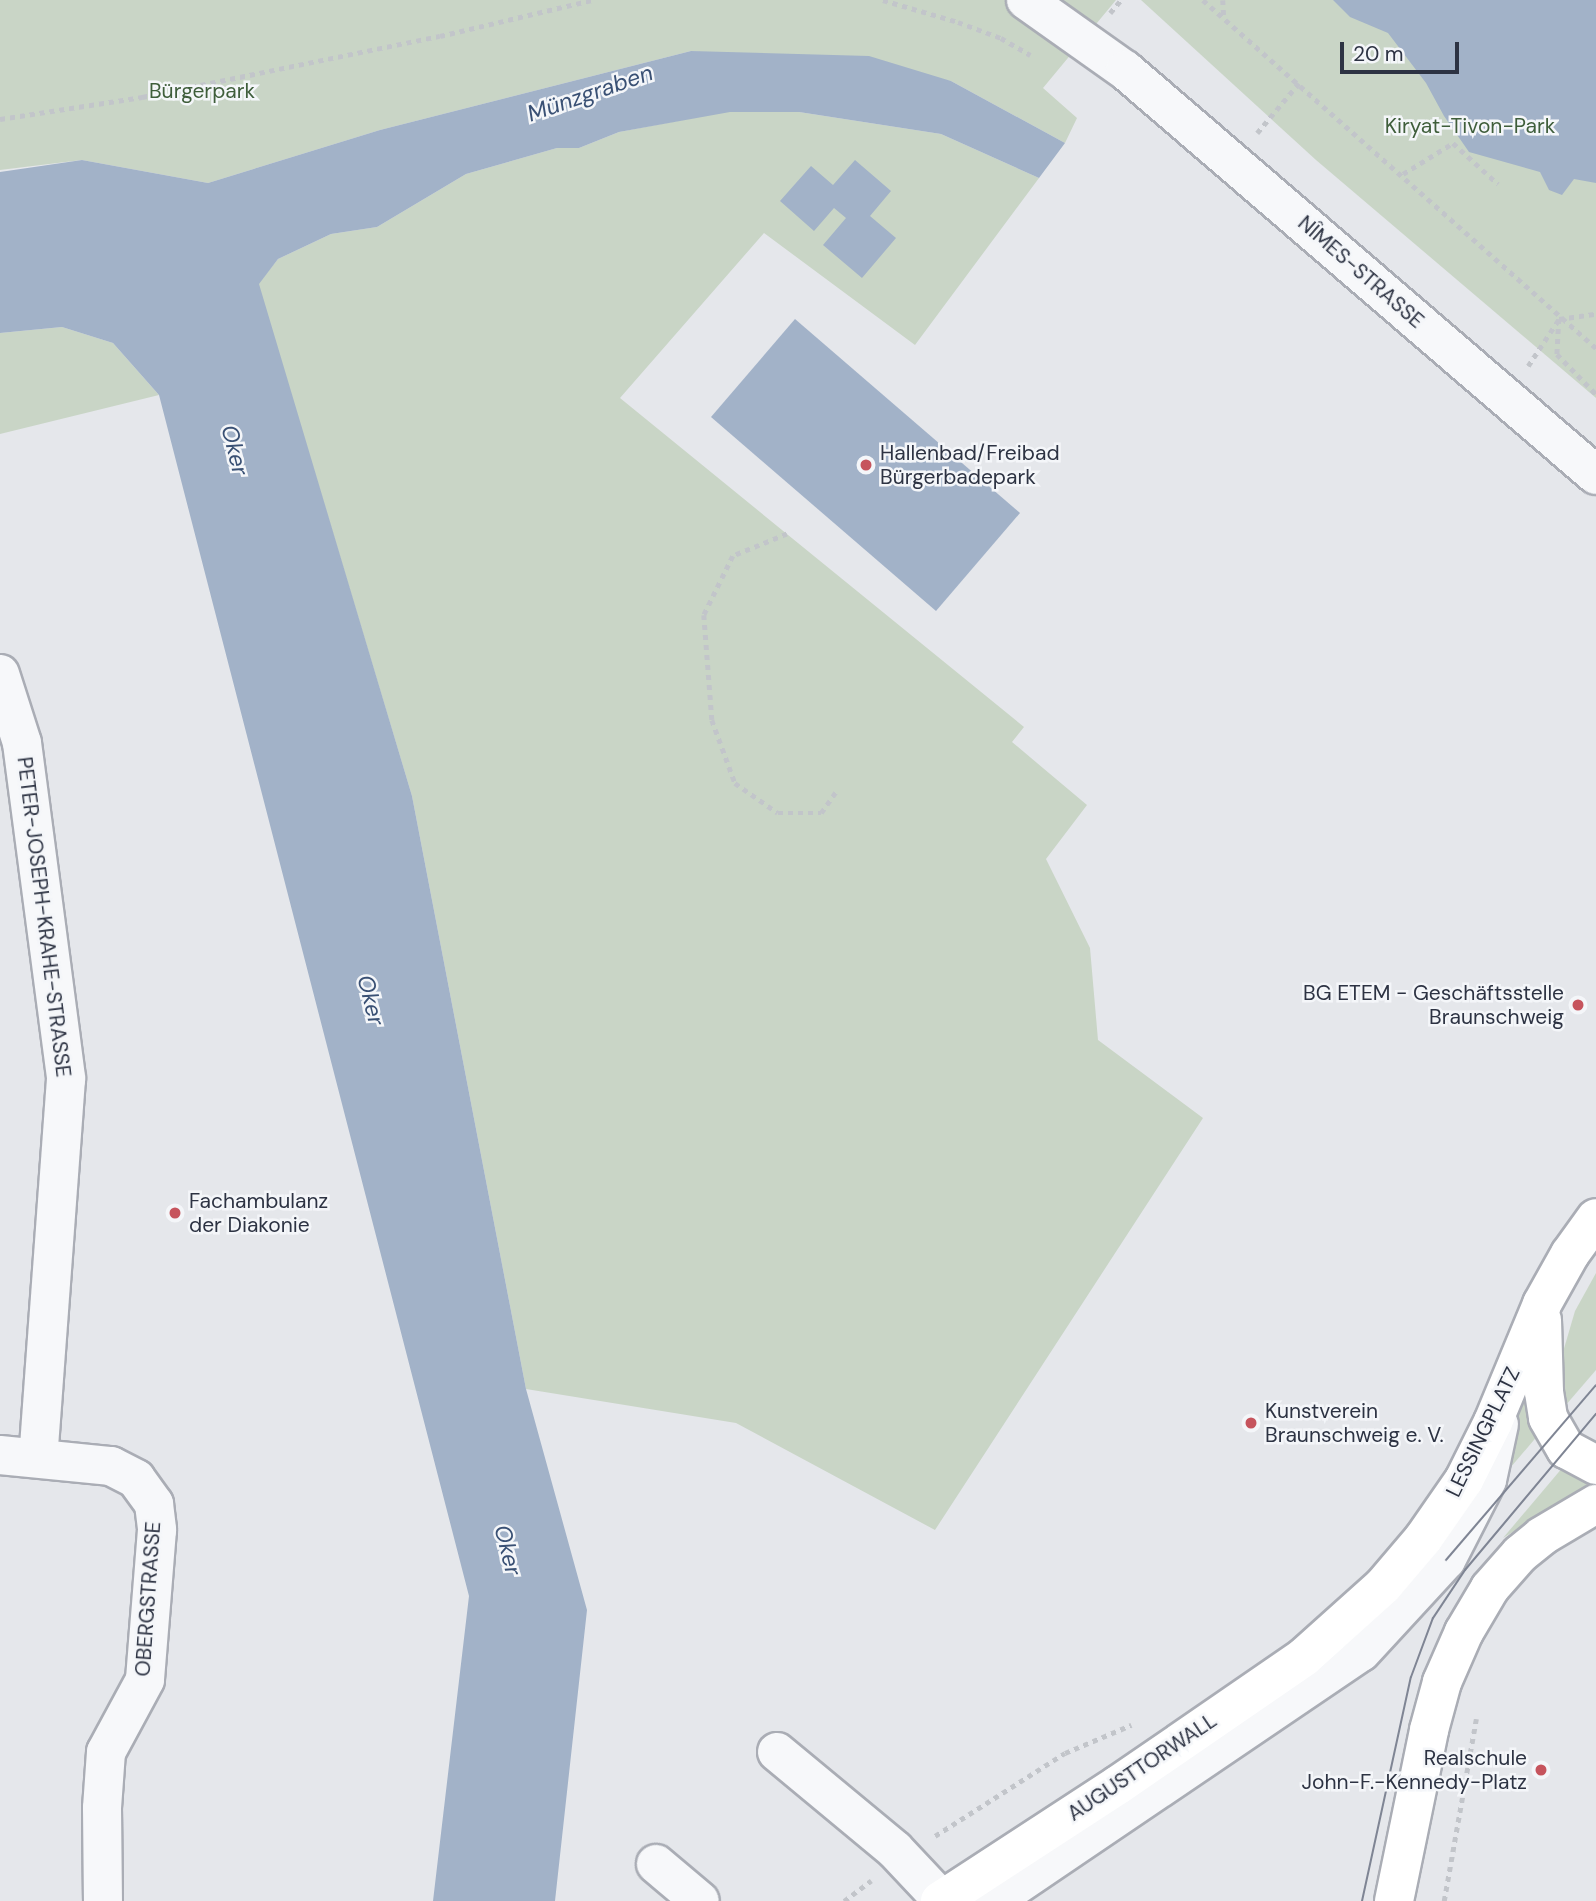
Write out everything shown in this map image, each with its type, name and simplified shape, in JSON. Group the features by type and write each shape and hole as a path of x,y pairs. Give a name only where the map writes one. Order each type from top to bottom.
{"main road":[{"name":"LESSINGPLATZ","path":"1341,1627 1383,1586 1445,1509 1464,1480 1542,1304 1570,1254 1596,1218"},
{"path":"1542,1304 1544,1392 1548,1418 1566,1448 1596,1465"},
{"path":"1394,1901 1429,1730 1442,1682 1464,1632 1490,1587 1504,1570 1542,1536 1596,1504"},
{"name":"AUGUSTTORWALL","path":"941,1900 1118,1785 1304,1657 1341,1627"}],"street":[{"name":"NÎMES-STRASSE","path":"1026,0 1125,70 1596,475"},
{"name":"PETER-JOSEPH-KRAHE-STRASSE","path":"0,674 22,743 66,1079 38,1456"},
{"path":"993,1901 1361,1652 1446,1560 1488,1480 1505,1391"},
{"name":"OBERGSTRASSE","path":"0,1455 38,1456 111,1466 136,1479 154,1504 157,1530 145,1680 107,1752 102,1808 103,1901"},
{"path":"777,1752 902,1858 941,1900"},
{"path":"656,1864 700,1901"}],"path":[{"path":"0,119 142,97 440,36 592,0"},
{"path":"883,0 1001,38 1032,56"},
{"path":"1203,0 1403,174 1559,318 1596,348"},
{"path":"1223,0 1224,18"},
{"path":"1233,161 1299,83"},
{"path":"1403,174 1453,143 1498,184"},
{"path":"1559,318 1596,314"},
{"path":"1506,399 1559,318"},
{"path":"1559,318 1557,354 1596,394"},
{"path":"787,534 733,555 704,615 712,720 735,783 778,813 821,813 838,789"},
{"path":"1444,1901 1476,1716"},
{"path":"844,1901 902,1858 1065,1753 1139,1722"}],"green space":[{"name":"Bürgerpark","path":"0,0 1116,0 1043,88 1077,118 1065,143 951,81 691,51 380,130 208,183 82,160 0,170"},
{"name":"Kiryat-Tivon-Park","path":"1141,0 1596,0 1596,398 1316,160"},
{"path":"730,111 799,112 941,134 1039,178 915,345 764,233 620,398 1024,727 1012,742 1087,805 1046,859 1090,948 1098,1040 1203,1118 935,1530 736,1423 526,1389 412,796 258,284 278,259 331,234 377,227 466,174 557,148 579,148 619,132"},
{"path":"62,327 113,343 159,395 0,434 0,333"},
{"path":"1596,1273 1596,1370 1565,1406 1563,1352 1575,1311"},
{"path":"1531,1382 1539,1434 1482,1501 1509,1438"},
{"path":"1563,1467 1596,1481 1503,1538"}],"water":[{"path":"1333,0 1596,0 1596,183 1574,179 1562,195 1549,190 1540,172 1469,152 1444,116 1426,83 1388,33 1350,17"},
{"path":"691,51 869,56 951,81 1065,143 1039,178 941,134 799,112 730,112 619,132 579,148 557,148 466,174 377,227 331,234 278,259 259,284 412,796 526,1389 587,1610 555,1901 433,1901 469,1596 159,395 113,343 62,327 0,333 0,172 82,160 208,183 380,130"},
{"path":"855,160 891,191 870,216 896,238 862,278 823,245 846,218 834,208 814,231 780,201 811,166 833,185"},
{"name":"Hallenbad/Freibad Bürgerbadepark","path":"795,319 1020,513 936,611 711,417"}],"tram line":[{"path":"1446,1560 1596,1385"},
{"path":"1362,1901 1411,1677 1433,1618 1465,1570 1596,1414"}],"place":[{"name":"Hallenbad/Freibad Bürgerbadepark","path":"866,465"},
{"name":"BG ETEM - Geschäftsstelle Braunschweig","path":"1578,1005"},
{"name":"Fachambulanz der Diakonie","path":"175,1213"},
{"name":"Kunstverein Braunschweig e. V.","path":"1251,1423"},
{"name":"Realschule John-F.-Kennedy-Platz","path":"1541,1770"}],"water label":[{"name":"Münzgraben","path":"590,93"},
{"name":"Oker","path":"235,450"},
{"name":"Oker","path":"371,1000"},
{"name":"Oker","path":"508,1550"}]}
